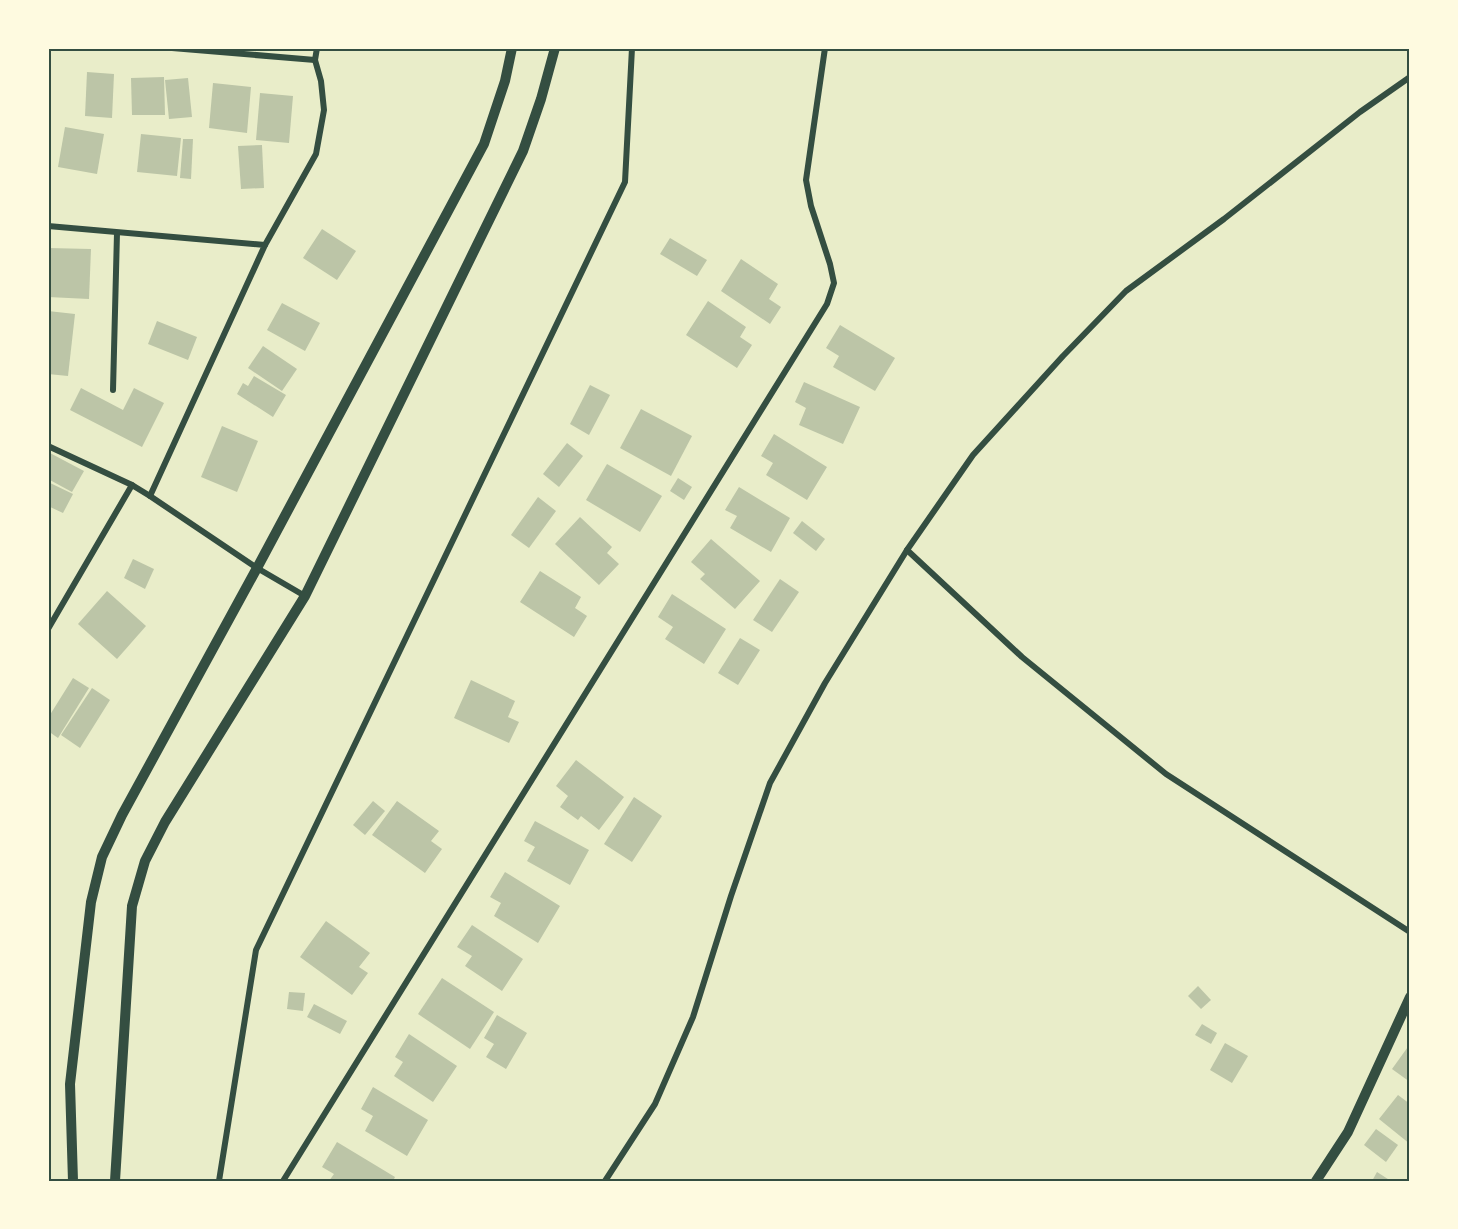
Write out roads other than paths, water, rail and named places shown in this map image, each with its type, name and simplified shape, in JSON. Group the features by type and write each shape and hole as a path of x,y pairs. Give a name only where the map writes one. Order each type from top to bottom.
{"street":[{"path":"172,48 315,60"},
{"path":"150,496 265,245 316,154 324,110 321,81 315,60 316,48"},
{"path":"74,1181 70,1084 91,902 102,857 484,144 505,81 512,48"},
{"path":"115,1181 132,906 145,861 165,822 305,596 523,151 555,48"},
{"path":"219,1181 256,950 625,182 632,48"},
{"path":"283,1181 827,303 834,283 811,206 806,180 825,48"},
{"path":"605,1181 655,1104 693,1017 730,896 770,783 825,683 907,550 973,455 1126,291 1224,219 1360,112 1410,77"},
{"path":"48,226 265,245"},
{"path":"113,390 117,233"},
{"path":"48,446 132,485 257,568 305,596"},
{"path":"48,629 132,485"},
{"path":"907,550 1022,657 1166,774 1410,932"},
{"path":"1316,1181 1348,1132 1410,997"}]}
